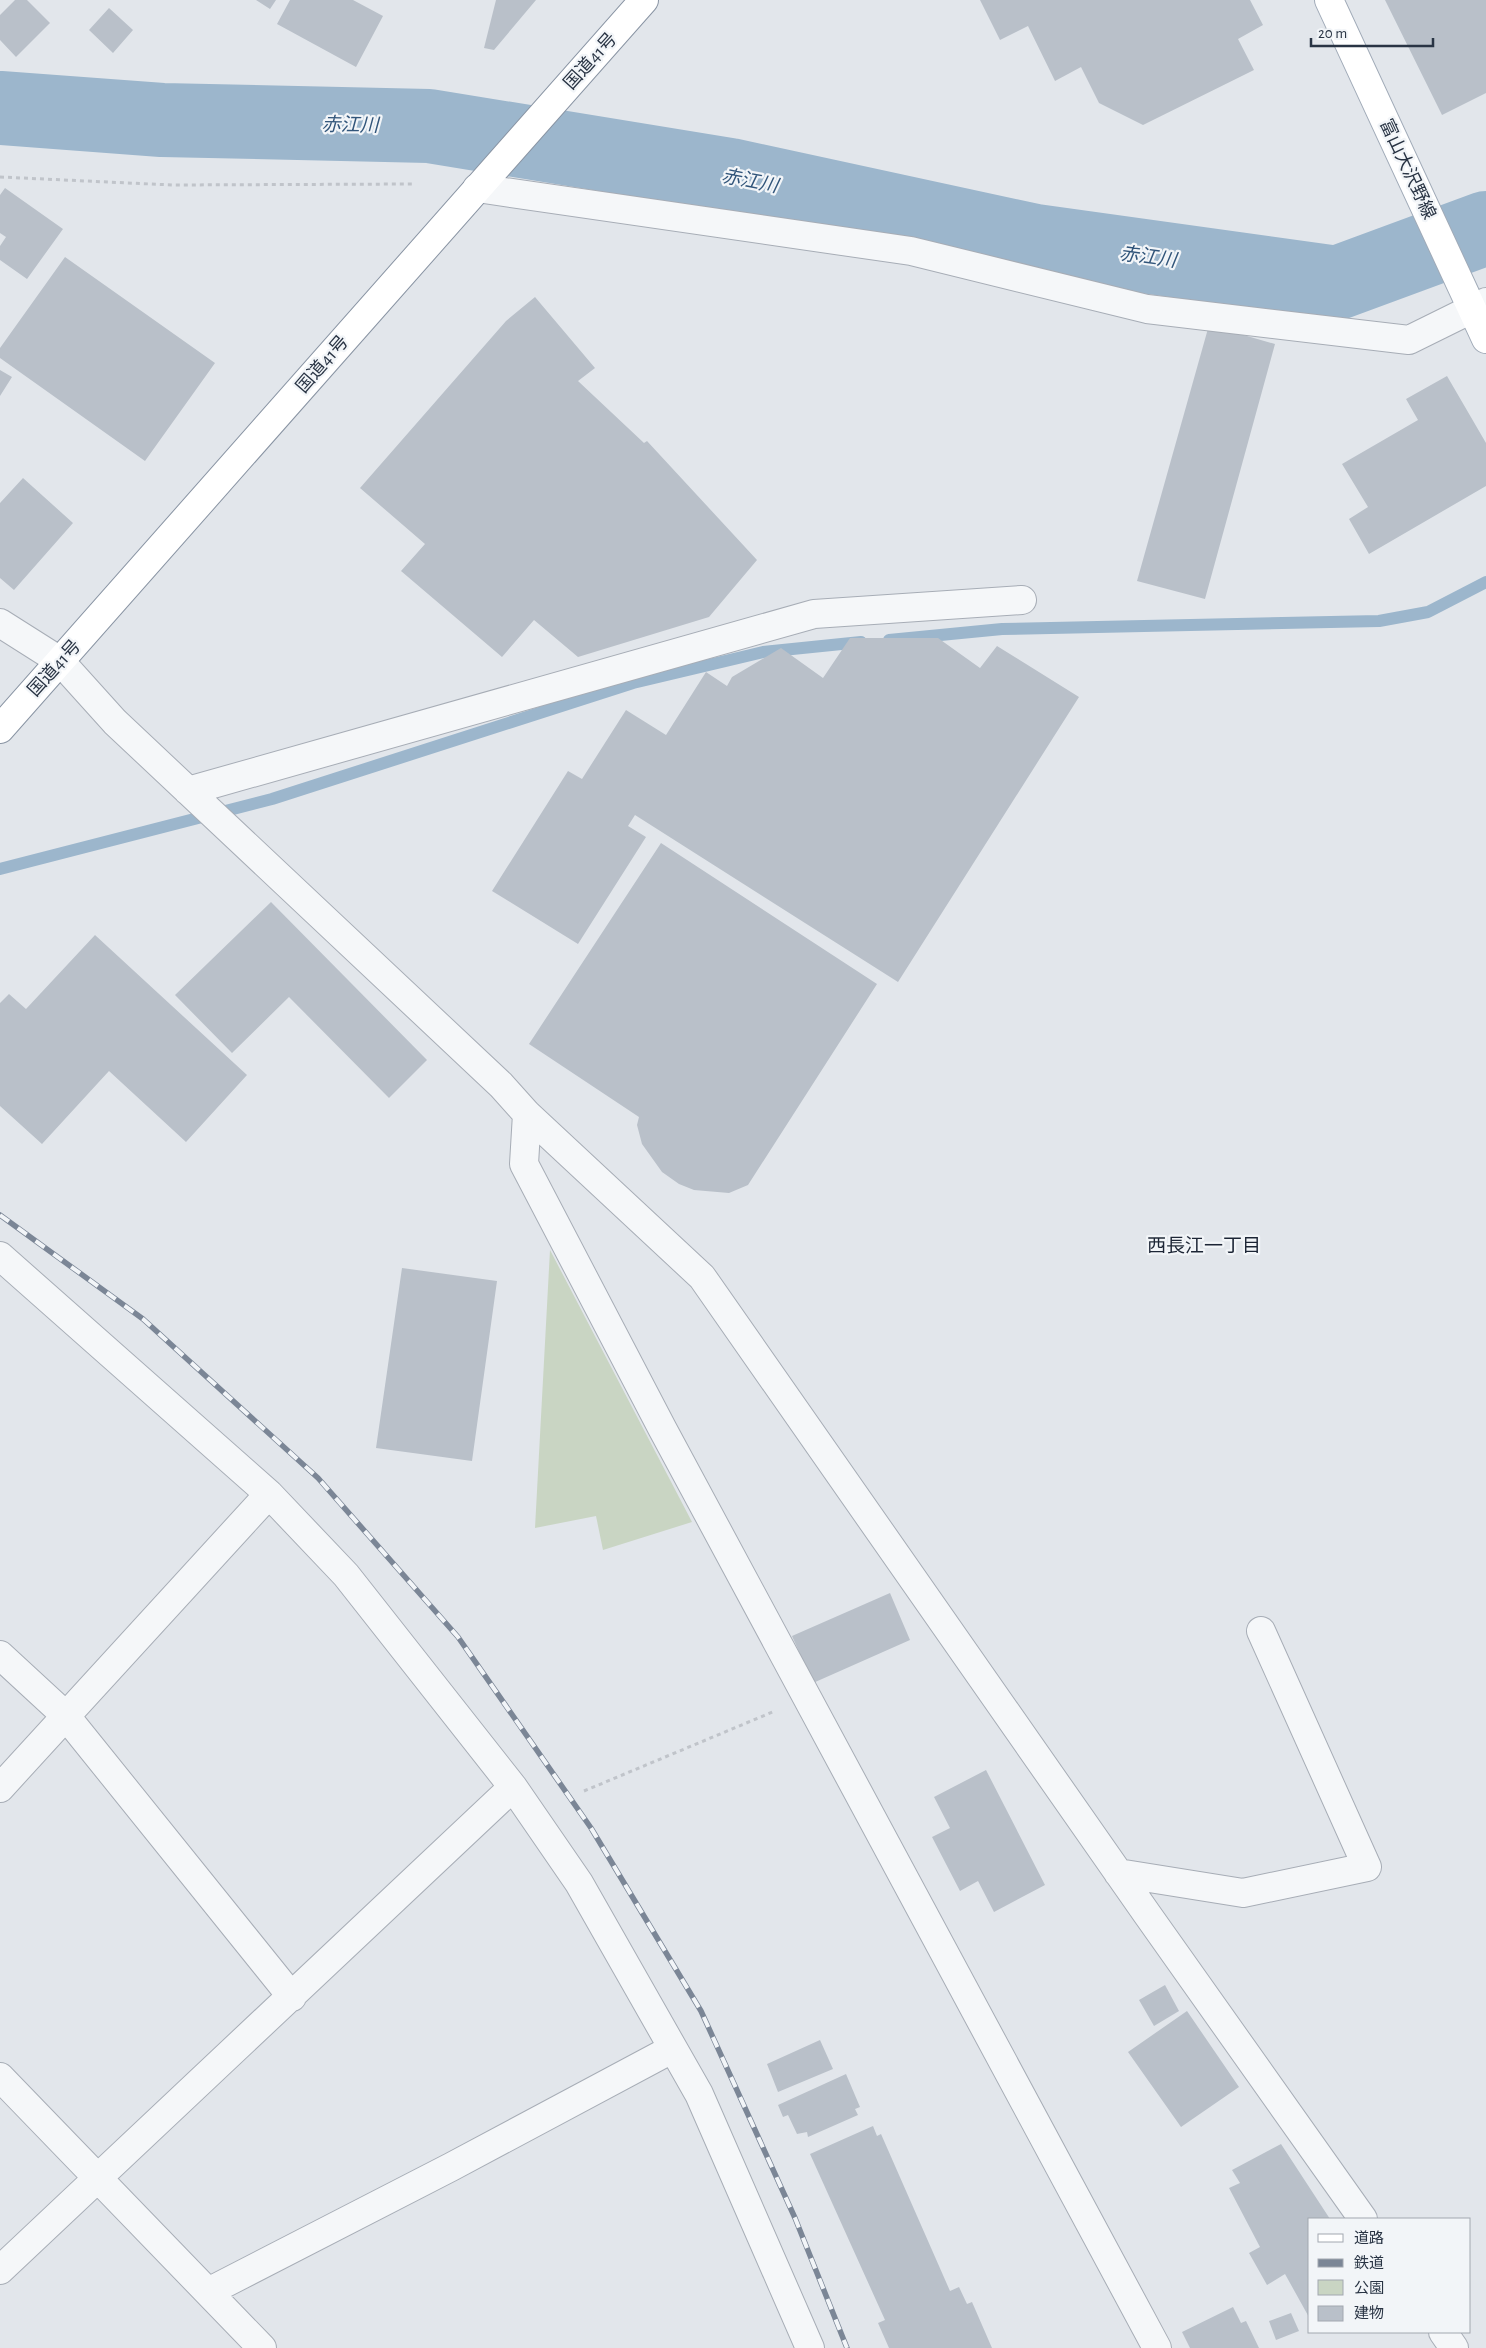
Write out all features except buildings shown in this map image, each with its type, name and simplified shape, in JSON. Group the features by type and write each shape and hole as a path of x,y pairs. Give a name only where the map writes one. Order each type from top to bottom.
{"main road":[{"name":"国道41号","path":"0,729 644,0"},
{"name":"富山大沢野線","path":"1329,0 1475,303 1486,339"}],"street":[{"path":"479,185 911,250 1157,310 1408,340 1475,303"},
{"path":"188,791 814,614 1022,600"},
{"path":"0,623 60,661 115,722 501,1085 527,1114 702,1277 1118,1873 1362,2218"},
{"path":"527,1114 524,1164 662,1428 1157,2348"},
{"path":"1,1259 269,1494 346,1575 513,1787 579,1883 699,2094 806,2347"},
{"path":"0,1788 269,1494"},
{"path":"1118,1873 1243,1893 1366,1867 1261,1631"},
{"path":"0,1655 66,1715 292,1997"},
{"path":"0,2270 513,1787"},
{"path":"208,2292 451,2167 672,2049"},
{"path":"0,2077 262,2348"},
{"path":"1444,2333 1454,2348"}],"path":[{"path":"0,177 172,185 412,184"},
{"path":"584,1790 808,1697"}],"green space":[{"path":"550,1250 692,1522 603,1550 596,1516 535,1528"}],"waterway":[{"name":"赤江川","path":"0,108 162,120 429,126 730,175 1035,241 1337,283 1486,228"},
{"path":"889,640 1002,629 1379,621 1428,612 1486,582"},
{"path":"0,869 272,799 633,683 763,652 861,642"}],"railway":[{"path":"0,1215 143,1319 318,1478 458,1637 591,1828 701,2011 795,2218 847,2348"}],"district":[{"name":"西長江一丁目","path":"1204,1245"}]}
